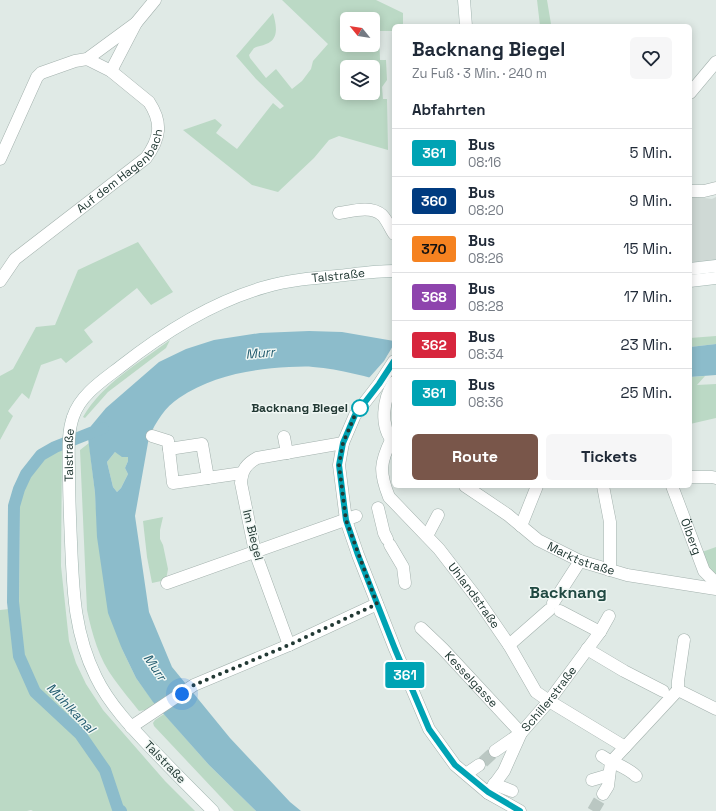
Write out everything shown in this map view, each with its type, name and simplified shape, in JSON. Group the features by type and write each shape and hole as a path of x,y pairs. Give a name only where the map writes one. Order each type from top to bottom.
{"street":[{"path":"111,71 136,24 155,0"},
{"path":"464,0 466,24"},
{"path":"0,159 37,77 41,72 75,61 87,59 136,24"},
{"name":"Auf dem Hagenbach","path":"0,281 15,259 146,158 154,147 159,126 153,108 149,102 111,71 87,59"},
{"path":"692,91 716,62"},
{"path":"692,191 704,192 716,188"},
{"path":"338,213 364,210 377,212 383,216 392,231"},
{"path":"692,269 716,266"},
{"name":"Talstraße","path":"213,811 131,727 110,700 96,677 81,642 74,601 69,515 70,431 74,415 79,405 90,392 148,346 179,326 220,303 265,287 288,282 351,274 392,271"},
{"path":"692,281 716,278"},
{"path":"392,368 387,385 384,412 387,432 392,440"},
{"path":"387,385 355,415 343,443 339,465 351,518 377,604 406,678 429,729 455,765 466,774 491,788 516,810"},
{"path":"152,436 168,441 173,484 242,473 250,462 257,458 343,443"},
{"path":"284,437 287,452"},
{"path":"169,449 202,444 208,478"},
{"name":"Uhlandstraße","path":"392,444 383,457 382,473 384,487 389,497 480,593 536,692 578,723 625,747"},
{"name":"Im Biegel","path":"242,473 241,483 255,552 289,645"},
{"path":"692,477 716,478"},
{"name":"Marktstraße","path":"467,488 508,515 538,540 580,561 627,575 716,589"},
{"path":"521,526 536,488"},
{"path":"603,488 610,522 609,570"},
{"name":"Ölberg","path":"674,490 704,571 716,583"},
{"path":"389,497 386,503 377,508 387,539 403,567 405,583"},
{"path":"427,536 438,515"},
{"path":"167,582 351,518"},
{"path":"509,645 554,608 580,561"},
{"path":"131,727 192,686 289,645 377,604"},
{"path":"554,608 600,632"},
{"name":"Schillerstraße","path":"491,788 504,771 520,733 549,701 600,632 609,616"},
{"name":"Kesselgasse","path":"421,628 443,649 520,733"},
{"path":"601,782 606,759 625,747 678,690 684,640"},
{"path":"587,649 663,691"},
{"path":"678,690 716,709"},
{"path":"495,751 520,733"},
{"path":"606,759 629,769 636,776"},
{"path":"466,774 479,765"},
{"path":"491,788 512,791"}],"shaded area":[{"path":"692,196 712,199 716,197 716,262 692,265"}],"green space":[{"path":"282,0 376,0 403,13 403,24 392,24 392,31 380,31 380,12 340,12 340,52 380,52 380,60 386,60 387,80 382,87 383,99 387,99 388,150 339,136 329,140 314,158 278,192 252,185 183,130 215,119 222,125 216,133 237,149 273,103 280,109 284,106 256,79 236,56 273,13 276,31 273,39 266,44 254,48 249,55 250,58 266,78 276,69 292,89 302,81 311,69 313,61 328,44"},
{"path":"537,0 547,0 551,24 540,24"},
{"path":"138,242 173,292 151,305 137,288 84,330 93,342 66,363 61,358 41,365 29,399 22,393 8,411 13,416 0,440 0,376 13,369 36,327 55,325 78,270"},
{"path":"716,336 716,344 692,347 692,338"},
{"path":"170,340 166,348 108,392 85,418 83,417 91,405 122,374"},
{"path":"705,376 697,385 716,384 716,418 692,424 692,377"},
{"path":"89,443 95,493 98,538 122,649 136,678 155,704 145,710 139,711 120,687 104,663 91,628 87,610 80,450"},
{"path":"62,447 61,566 69,641 76,663 86,684 103,710 165,781 195,811 0,811 0,610 19,608 20,497 28,476 47,456"},
{"path":"115,452 128,456 128,461 125,468 128,474 121,488 117,492 113,487 107,462"},
{"path":"163,517 160,530 160,539 163,545 168,569 166,580 152,583 147,557 143,521"},
{"path":"716,547 716,577 708,570 702,552"},
{"path":"164,714 209,765 256,811 234,811 154,726 153,723 155,720"}],"water":[{"name":"Murr","path":"309,331 342,332 392,341 392,384 354,374 310,367 289,367 232,375 204,384 179,398 165,410 149,437 135,516 149,612 172,667 230,738 290,802 301,811 256,811 209,765 153,702 136,678 122,649 108,613 97,537 95,493 88,438 91,426 106,408 159,362 186,349 214,340 260,333","holes":["115,452 122,457 128,457 125,468 128,474 121,488 117,492 113,487 107,462"]},
{"path":"716,344 716,375 692,377 692,347"}],"pier":[{"path":"392,347 392,385 368,379 384,361"}],"waterway":[{"name":"Mühlkanal","path":"103,428 55,447 41,455 26,474 19,489 14,506 13,602 19,656 35,692 80,734 105,770 118,809 121,811"}],"tunnel":[{"path":"483,762 495,751"},
{"path":"593,811 603,794"}],"bus line":[{"name":"361","path":"392,364 355,415 343,443 339,465 346,520 358,555 406,678 429,729 455,765 488,792 520,811"}],"place":[{"name":"Backnang Biegel","path":"360,408"}],"district":[{"name":"Backnang","path":"568,592"}],"route":[{"path":"182,694 194,685 289,645 377,604 346,520 339,465 343,443 355,415 360,408"}]}
